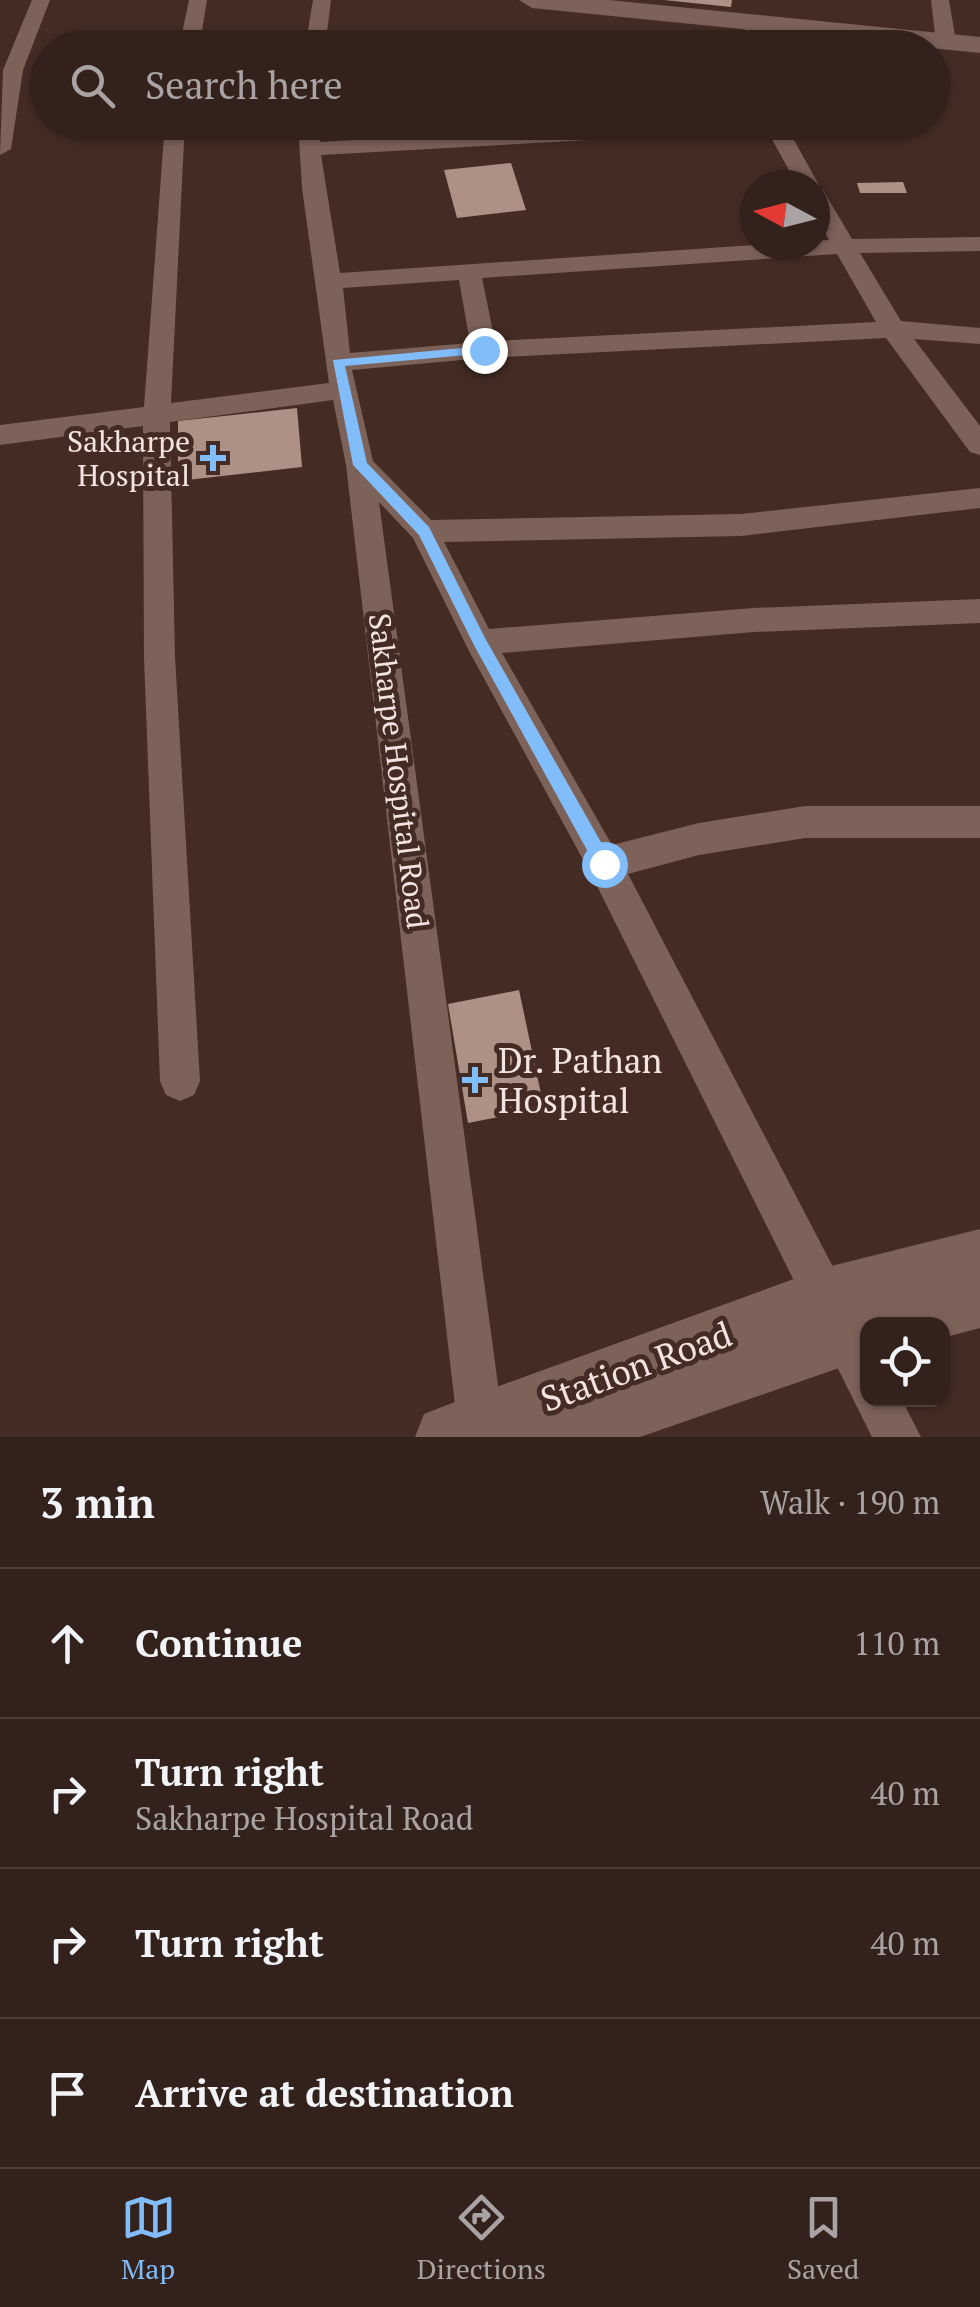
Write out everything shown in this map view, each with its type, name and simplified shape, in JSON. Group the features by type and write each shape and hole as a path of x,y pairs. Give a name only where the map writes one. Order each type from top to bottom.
{"main road":[{"path":"532,0 825,30"},
{"path":"950,42 980,45"},
{"path":"856,1333 980,1259"},
{"path":"856,1333 980,1298"},
{"name":"Station Road","path":"463,1430 856,1333"},
{"name":"Station Road","path":"548,1437 856,1333"}],"street":[{"path":"0,149 12,70 42,0"},
{"path":"192,30 198,0"},
{"path":"318,30 322,0"},
{"path":"940,0 944,30"},
{"path":"174,140 164,264 156,512 162,765 180,1082"},
{"name":"Sakharpe Hospital Road","path":"309,140 341,376 360,465 463,1430"},
{"path":"783,140 800,170"},
{"path":"830,222 892,329 980,444"},
{"path":"330,280 844,246 980,244"},
{"path":"469,271 484,350"},
{"path":"0,435 158,413 484,350 892,329 980,336"},
{"path":"360,465 424,531 480,642 856,1333"},
{"path":"424,531 740,525 980,498"},
{"path":"480,642 754,620 980,611"},
{"path":"604,864 699,839 805,822 980,822"},
{"path":"881,1407 898,1437"}],"building":[{"path":"664,0 732,0 731,7"},
{"path":"511,163 526,210 457,218 444,170"},
{"path":"903,182 907,193 860,193 857,183"},
{"path":"297,408 302,467 178,481 178,421"},
{"path":"519,990 544,1108 468,1123 448,1004"}],"place":[{"name":"Sakharpe Hospital","path":"213,458"},
{"name":"Dr. Pathan Hospital","path":"475,1080"}],"route":[{"path":"484,350 338,363 360,465 424,531 480,642 604,864"}]}
